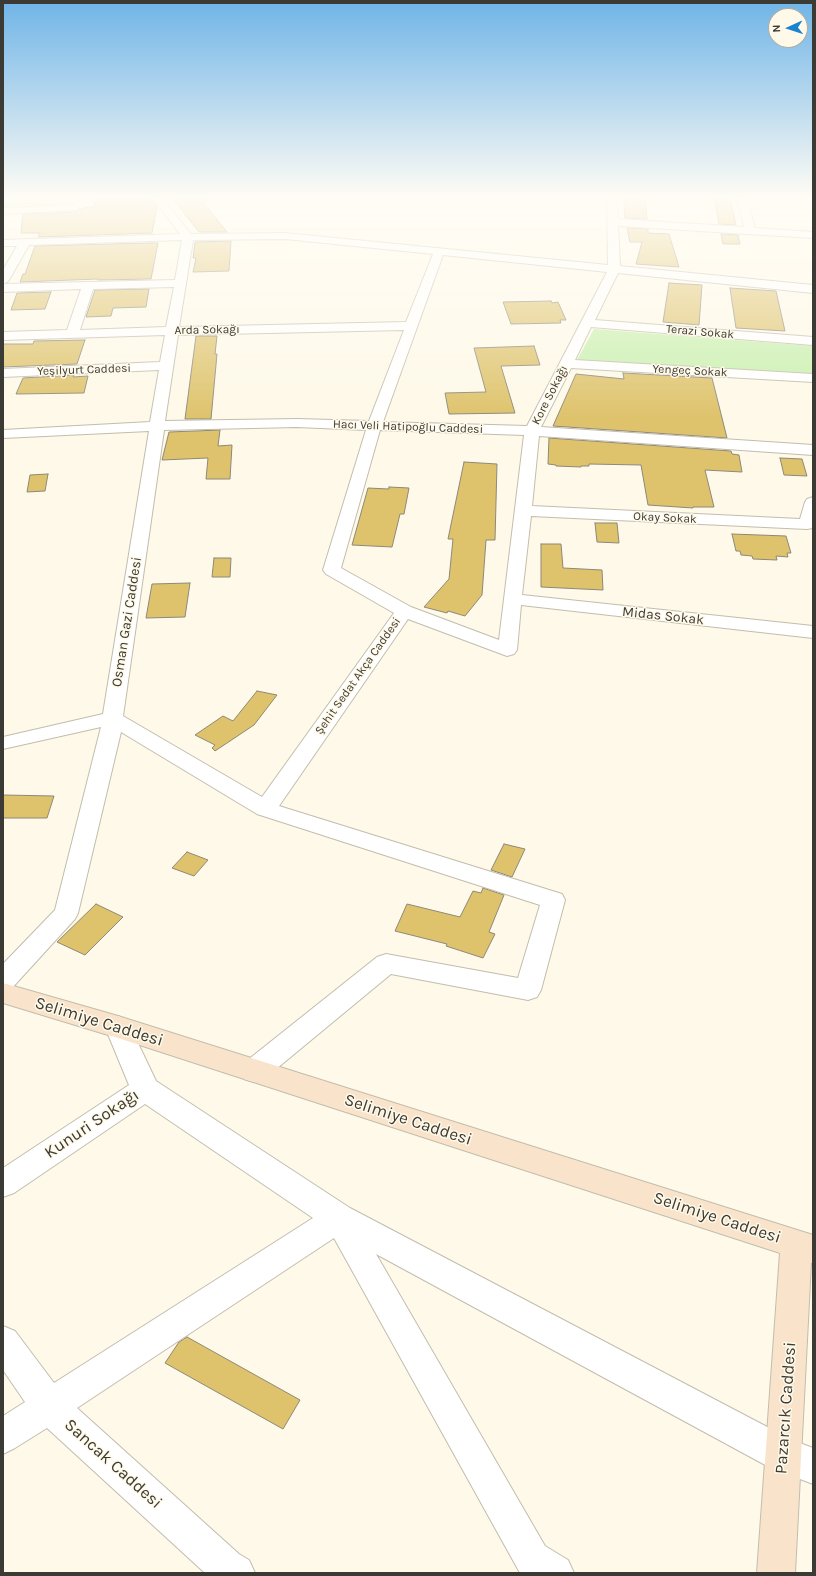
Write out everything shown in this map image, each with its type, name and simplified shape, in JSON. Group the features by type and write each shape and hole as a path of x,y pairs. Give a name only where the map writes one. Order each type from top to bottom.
{"street":[{"name":"Osman Gazi Caddesi","path":"3,981 66,913 110,735 156,426 182,273"},
{"name":"Şehit Sedat Akça Caddesi","path":"265,809 404,611 332,570 374,426 431,273"},
{"name":"Kore Sokağı","path":"404,611 507,650 532,430 613,273"},
{"path":"641,273 813,289"},
{"path":"3,288 180,283"},
{"path":"72,334 88,286"},
{"name":"Terazi Sokak","path":"587,323 813,341"},
{"name":"Arda Sokağı","path":"3,336 411,326"},
{"name":"Yengeç Sokak","path":"566,364 813,378"},
{"name":"Yeşilyurt Caddesi","path":"3,373 166,366"},
{"name":"Hacı Veli Hatipoğlu Caddesi","path":"3,434 156,426 297,423 532,430 813,450"},
{"name":"Okay Sokak","path":"523,511 807,524 813,502"},
{"name":"Midas Sokak","path":"513,599 813,632"},
{"path":"3,743 112,718 265,809 553,900 528,990 386,964 254,1071"},
{"name":"Selimiye Caddesi","path":"3,993 118,1028 805,1246"},
{"name":"Kunuri Sokağı","path":"3,1184 145,1089 118,1028"},
{"path":"145,1089 339,1218 798,1460"},
{"path":"3,1436 339,1218"},
{"path":"339,1218 532,1558 555,1573"},
{"name":"Pazarcık Caddesi","path":"776,1573 798,1460 805,1246"},
{"name":"Sancak Caddesi","path":"3,1342 49,1406 226,1567 236,1573"}],"green space":[{"path":"594,329 813,346 813,374 577,360"}],"building":[{"path":"26,273 152,273 151,279 98,279 20,282 23,274"},
{"path":"669,283 702,285 699,325 663,322"},
{"path":"730,288 776,291 785,331 736,328"},
{"path":"149,289 146,307 113,308 111,316 86,317 95,290"},
{"path":"51,292 45,309 11,310 17,293"},
{"path":"551,301 552,303 558,302 566,320 560,320 561,323 511,324 503,302"},
{"path":"196,336 217,336 215,354 217,354 211,419 185,419"},
{"path":"85,340 77,364 3,367 3,344 33,344 34,341"},
{"path":"534,346 540,365 501,366 515,413 449,414 445,393 486,392 474,348"},
{"path":"623,373 712,378 727,438 553,426 576,374 624,379"},
{"path":"74,375 73,377 88,376 84,393 16,394 23,378"},
{"path":"220,430 218,446 232,445 230,479 206,479 208,458 162,460 169,432"},
{"path":"549,438 731,451 732,454 739,455 742,472 705,470 714,507 693,508 648,505 641,465 589,464 589,466 581,467 556,466 548,464"},
{"path":"780,458 802,459 807,476 784,475"},
{"path":"464,462 497,464 495,540 486,540 482,595 465,616 448,611 447,613 424,607 449,579 453,539 448,539"},
{"path":"48,474 45,491 27,492 30,475"},
{"path":"389,487 409,488 404,514 400,514 392,547 352,545 368,488 389,489"},
{"path":"595,523 617,523 619,543 597,542"},
{"path":"732,534 786,536 791,553 787,553 788,557 776,556 777,560 753,559 752,556 741,555 740,551 736,551"},
{"path":"541,544 561,544 563,568 602,570 603,590 541,587"},
{"path":"214,558 231,558 230,577 212,577"},
{"path":"190,583 185,617 146,618 152,584"},
{"path":"257,691 277,695 254,725 215,751 212,748 215,745 195,735 223,716 233,721"},
{"path":"3,795 54,796 47,818 3,818"},
{"path":"504,844 525,849 512,877 491,870"},
{"path":"187,852 208,860 194,876 172,868"},
{"path":"483,888 504,895 489,932 495,934 483,958 446,946 447,944 395,931 407,904 460,917 473,891 481,893"},
{"path":"96,904 123,917 85,955 57,942"},
{"path":"187,1337 300,1400 283,1429 165,1363 179,1342"}]}
